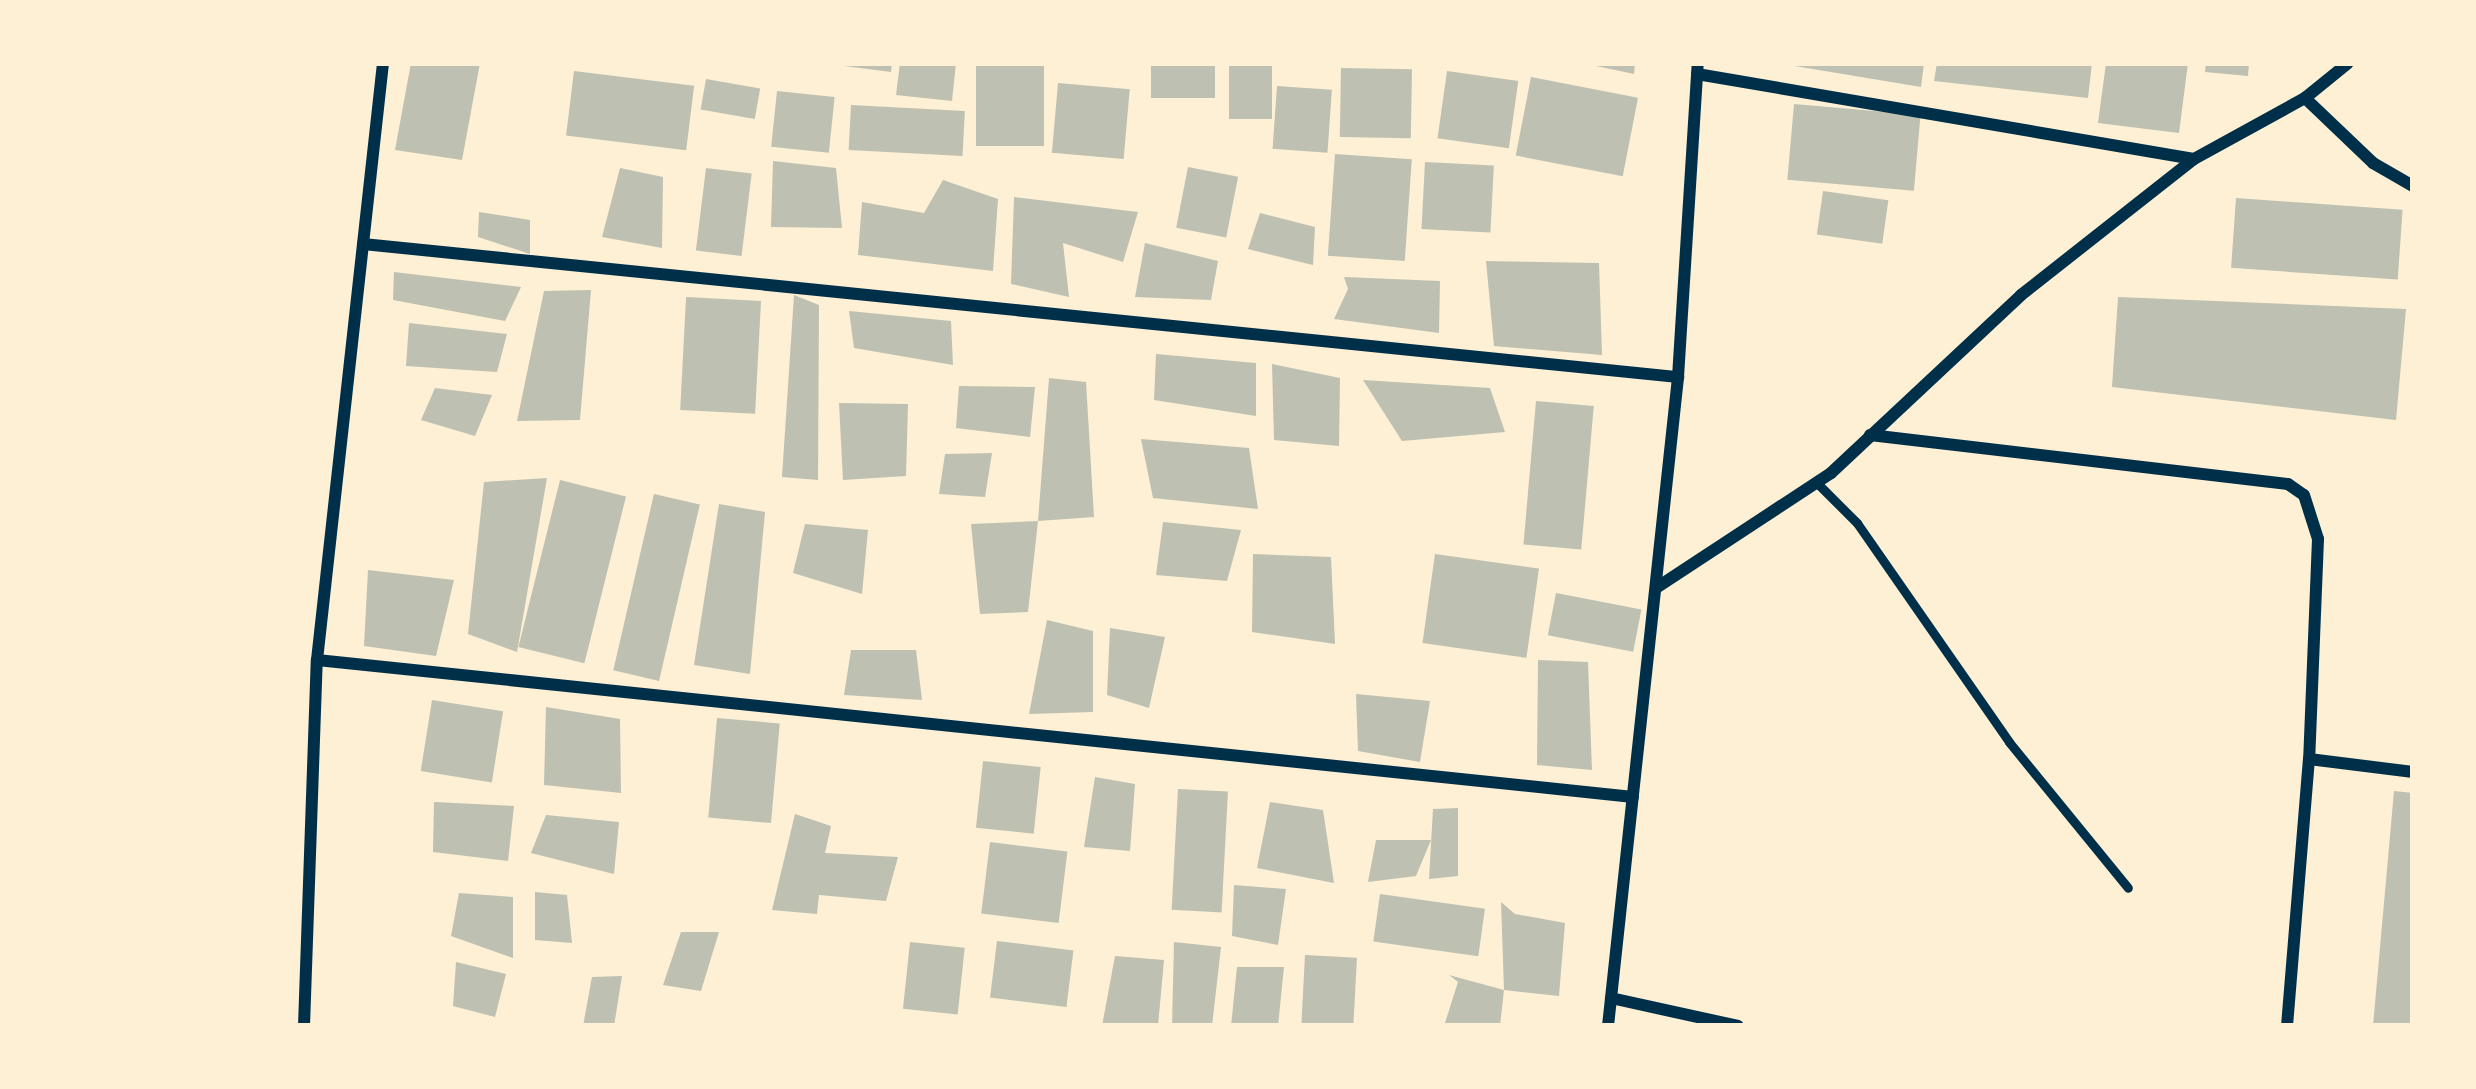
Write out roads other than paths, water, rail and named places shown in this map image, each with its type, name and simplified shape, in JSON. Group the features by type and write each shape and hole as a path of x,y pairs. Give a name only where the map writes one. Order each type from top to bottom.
{"street":[{"path":"304,1026 317,660 383,63"},
{"path":"1656,588 1817,483 2021,296 2194,159 2305,98 2348,63"},
{"path":"1608,1026 1678,377 1698,69 2194,159"},
{"path":"2305,98 2373,164 2413,186"},
{"path":"363,244 1678,377"},
{"path":"1870,435 2288,484 2304,495 2318,539 2309,759 2287,1026"},
{"path":"317,660 1633,796"},
{"path":"2309,759 2413,772"},
{"path":"1611,998 1738,1026"}],"lane":[{"path":"1817,483 1858,523 2009,742 2128,888"}]}
